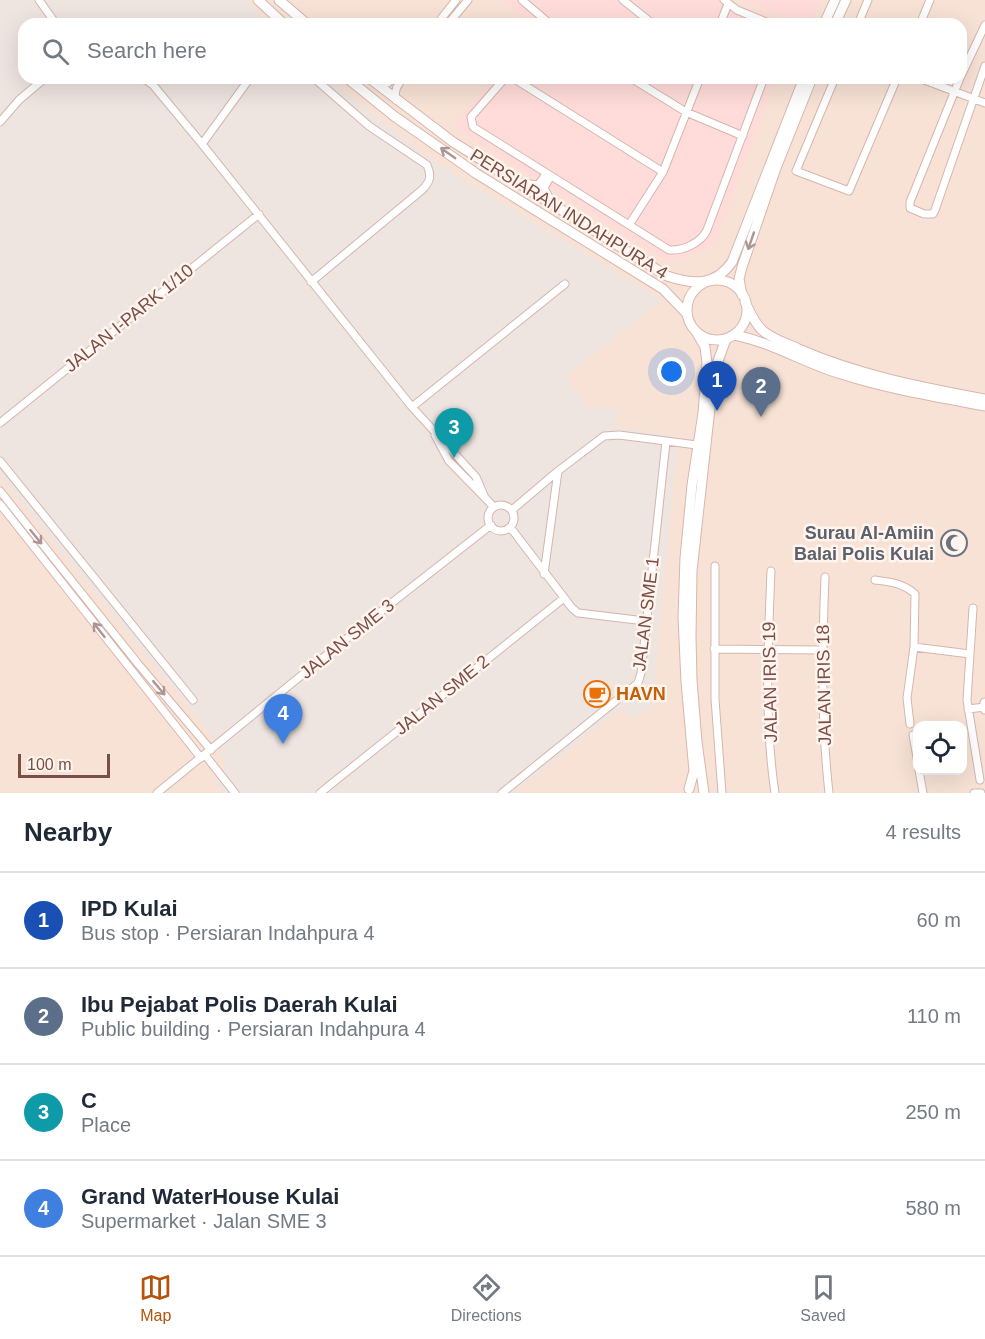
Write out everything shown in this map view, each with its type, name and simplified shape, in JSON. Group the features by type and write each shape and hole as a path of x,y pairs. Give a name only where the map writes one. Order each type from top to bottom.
{"main road":[{"path":"258,0 278,18"},
{"path":"279,0 300,18"},
{"path":"827,18 835,0"},
{"path":"838,18 846,0"},
{"path":"354,84 394,116 477,174 663,289 687,314"},
{"name":"PERSIARAN INDAHPURA 4","path":"376,84 453,142 667,276 681,281 707,282"},
{"path":"802,84 732,262 726,271 698,287 687,304 687,314 692,328 706,338 716,340 730,337 756,339 841,374 904,390 985,406"},
{"path":"704,793 692,680 691,589 714,372 730,337 744,321 744,299 739,279 742,267 776,168 810,84"},
{"path":"707,282 717,280 736,287 754,321 766,333 815,356 843,367 883,378 985,399"},
{"path":"686,791 694,771 683,617 685,558 697,445 703,413 706,363 705,347 698,333"},
{"path":"686,791 697,789 704,793"}],"street":[{"path":"39,0 52,18"},
{"path":"442,18 456,0"},
{"path":"453,18 468,0"},
{"path":"522,0 543,18"},
{"path":"623,0 646,18"},
{"path":"860,18 868,0"},
{"path":"922,18 930,0"},
{"path":"722,18 726,2 737,10 756,18"},
{"path":"967,64 985,25"},
{"path":"958,84 909,202 913,210 929,215 935,210 985,66"},
{"path":"0,122 19,100 38,84"},
{"path":"152,84 259,214 412,407 476,477 485,498 494,507"},
{"path":"202,144 246,84"},
{"path":"311,282 422,190 429,183 430,173 427,165 369,126 321,84"},
{"path":"396,101 395,93 398,84"},
{"path":"500,84 471,117 473,128 669,250 675,251 699,242 704,237 762,84"},
{"path":"523,84 663,172"},
{"path":"641,84 687,112 742,136"},
{"path":"629,225 663,172 697,84"},
{"path":"832,84 796,171 849,191 894,84"},
{"path":"936,84 985,103"},
{"path":"512,180 536,186 548,175"},
{"path":"548,175 544,191 556,207"},
{"name":"JALAN I-PARK 1/10","path":"0,423 259,214"},
{"path":"412,407 566,284"},
{"path":"512,510 604,436 620,435 697,445"},
{"name":"JALAN SME 1","path":"501,793 638,683 641,673 666,442"},
{"path":"0,461 193,700"},
{"path":"544,574 558,471"},
{"path":"0,491 139,665 235,793"},
{"path":"0,504 206,755"},
{"path":"504,504 512,510 514,516 510,527 500,531 490,525 488,515 494,507 504,504"},
{"name":"JALAN SME 3","path":"157,793 490,525"},
{"path":"510,527 544,574 578,613 645,621"},
{"path":"715,566 714,649 722,793"},
{"name":"JALAN IRIS 19","path":"771,571 768,649 769,716 775,793"},
{"name":"JALAN IRIS 18","path":"825,577 822,650 825,758 829,793"},
{"path":"875,580 898,583 915,594 914,647 907,698 910,724"},
{"name":"JALAN SME 2","path":"320,793 564,598"},
{"path":"973,608 967,683 968,709 980,780"},
{"path":"914,647 970,654"},
{"path":"714,649 822,650"},
{"path":"968,709 985,707"},
{"path":"920,775 922,793"},
{"path":"974,793 981,793"}],"shaded area":[{"path":"0,0 985,0 985,793 0,793"},
{"path":"0,0 244,0 264,18 18,18 18,84 335,84 434,161 661,300 565,377 591,410 601,407 618,410 616,427 678,437 652,707 635,718 621,709 514,793 224,793 214,781 226,766 212,736 0,477"},
{"path":"502,0 730,0 776,18 524,18"},
{"path":"740,0 821,0 812,18 791,18"},
{"path":"489,84 774,84 715,244 670,263 474,141 455,125"}],"place":[{"name":"IPD Kulai","path":"717,411"},
{"name":"Ibu Pejabat Polis Daerah Kulai","path":"761,417"},
{"name":"C","path":"454,458"},
{"name":"Surau Al-Amiin Balai Polis Kulai","path":"954,543"},
{"name":"HAVN","path":"597,694"},
{"name":"Grand WaterHouse Kulai","path":"283,744"}]}
